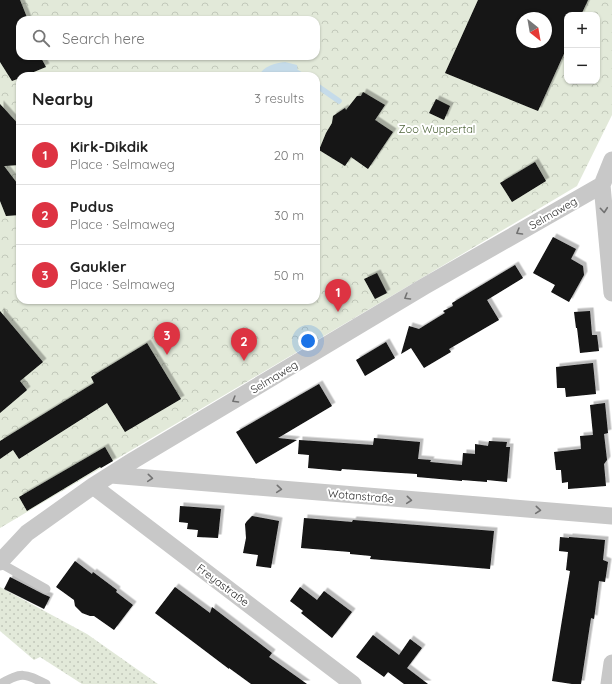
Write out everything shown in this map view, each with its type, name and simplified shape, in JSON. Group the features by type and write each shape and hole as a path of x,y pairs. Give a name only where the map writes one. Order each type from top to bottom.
{"street":[{"path":"612,160 602,185 612,293"},
{"name":"Selmaweg","path":"0,562 26,533 93,486 134,460 419,290 602,185"},
{"name":"Wotanstraße","path":"111,475 612,516"},
{"name":"Freyastraße","path":"93,486 353,684"},
{"path":"609,684 612,663"}],"lane":[{"path":"0,562 46,589"},
{"path":"0,684 14,676 22,675 30,676 46,684"}],"green space":[{"name":"Zoo Wuppertal","path":"0,0 612,0 612,115 577,186 0,528"},
{"path":"0,587 87,634 158,684 82,684 40,657 34,660 0,631"}],"water":[{"path":"285,62 297,65 298,72 262,72 266,67"}],"building":[{"path":"0,0 20,0 26,16 16,16 16,60 42,60 46,67 34,72 16,72 16,80 12,81 0,62"},
{"path":"478,0 588,0 582,12 564,12 564,54 538,111 445,73"},
{"path":"363,92 385,105 375,120 393,132 368,169 351,157 345,166 320,151 326,133 332,123 333,116 345,108 346,110 357,96 361,96"},
{"path":"436,99 450,106 444,120 429,113"},
{"path":"0,104 16,122 16,165 4,166 16,182 16,215 6,216 0,201"},
{"path":"535,162 546,181 512,202 500,183"},
{"path":"553,237 576,249 571,259 583,266 584,275 569,302 551,292 555,285 533,273"},
{"path":"515,265 523,278 487,300 499,320 449,349 451,352 424,368 411,348 401,354 409,326 419,329 445,313 443,311 453,306 452,303"},
{"path":"377,273 387,293 375,299 364,279"},
{"path":"0,311 43,362 20,381 27,390 0,413"},
{"path":"590,311 592,335 597,335 599,351 580,353 574,312"},
{"path":"386,342 395,358 365,376 356,360"},
{"path":"147,343 181,399 125,432 107,403 19,459 13,450 0,459 0,441 94,383 91,377"},
{"path":"593,363 596,394 566,397 565,388 557,388 556,367"},
{"path":"319,384 332,406 278,438 297,440 256,464 236,432"},
{"path":"605,403 608,433 604,434 607,460 604,464 606,486 568,489 568,482 562,483 561,470 556,470 554,452 581,449 580,436 593,435 590,405"},
{"path":"374,438 420,442 418,459 431,460 430,462 462,465 463,453 475,454 475,444 488,446 489,441 507,442 506,447 510,447 507,482 487,480 487,482 462,481 417,477 417,474 308,468 309,455 298,454 299,440 373,445"},
{"path":"105,447 113,461 101,468 100,467 27,511 19,497"},
{"path":"180,506 221,509 218,538 197,537 198,530 187,529 188,523 179,522"},
{"path":"252,516 279,521 271,568 256,566 258,555 243,553 246,538 245,524"},
{"path":"304,518 352,522 353,520 494,531 490,569 370,559 371,556 350,554 350,552 301,548"},
{"path":"560,537 605,540 603,560 608,562 605,582 599,581 594,619 591,618 581,684 552,681 570,571 566,570 568,552 559,551"},
{"path":"75,561 117,590 116,592 133,605 114,630 94,616 82,613 75,606 74,600 56,587"},
{"path":"10,577 50,597 44,609 4,589"},
{"path":"175,587 210,613 212,607 272,653 269,657 307,684 251,684 229,669 155,613"},
{"path":"300,587 317,600 324,591 352,612 332,638 301,613 303,611 290,601"},
{"path":"373,635 399,655 410,639 422,648 407,668 428,684 404,684 388,672 384,677 356,657"}],"waterway":[{"path":"320,88 339,101"}],"place":[{"name":"Kirk-Dikdik","path":"338,312"},
{"name":"Gaukler","path":"167,355"},
{"name":"Pudus","path":"244,361"}]}
